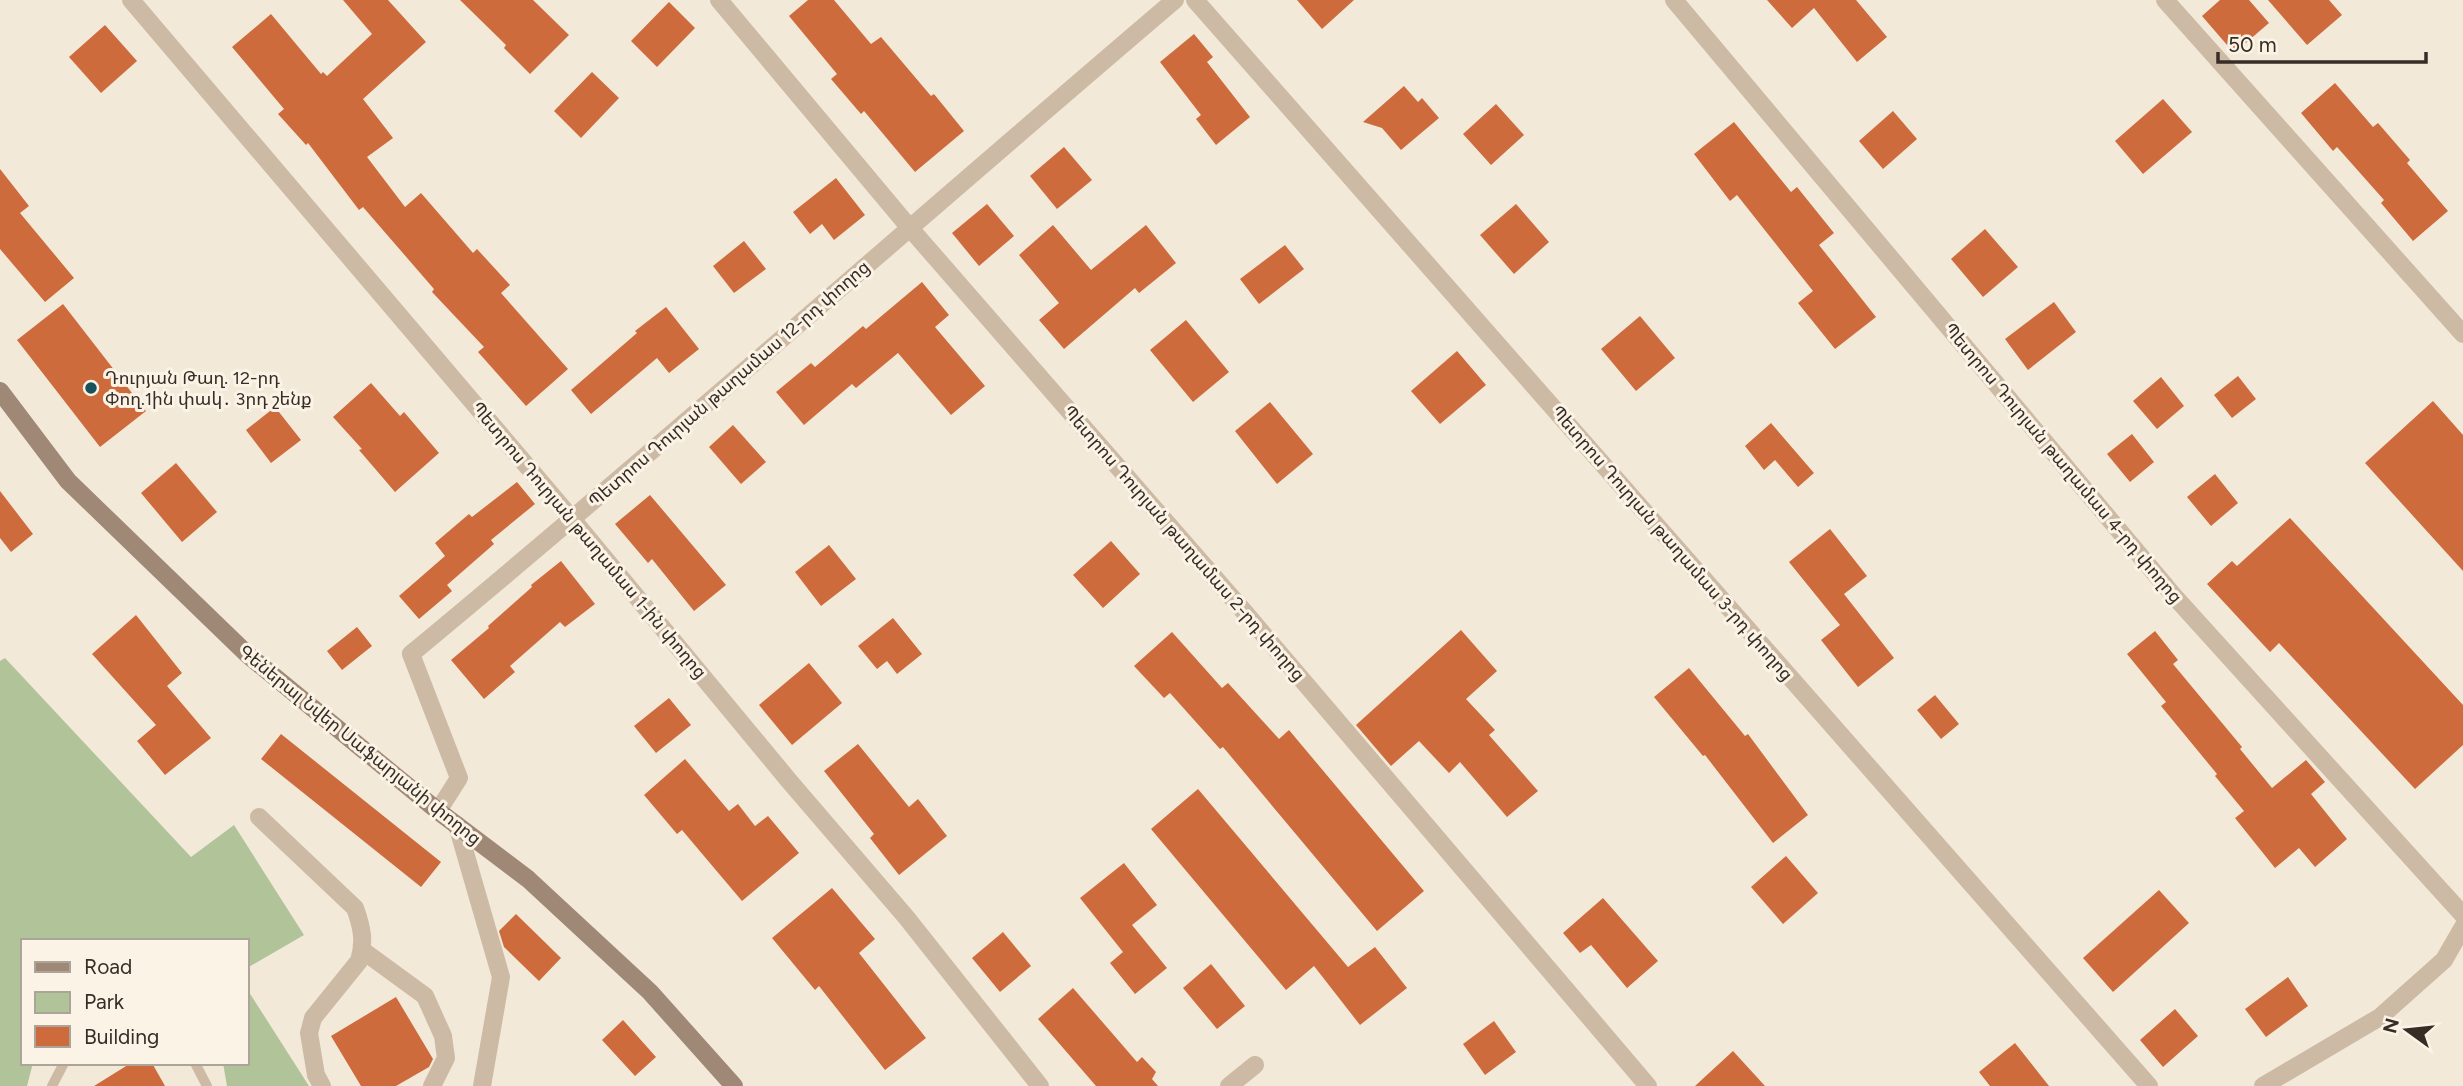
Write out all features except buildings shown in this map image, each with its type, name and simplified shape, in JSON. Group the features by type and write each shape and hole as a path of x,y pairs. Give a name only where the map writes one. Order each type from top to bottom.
{"main road":[{"name":"Գեներալ Նվեր Սաֆարյանի փողոց","path":"1,393 68,481 248,655 438,811 528,879 650,992 734,1086"}],"street":[{"name":"Պետրոս Դուրյան թաղամաս 1-ին փողոց","path":"131,0 906,917 1040,1086"},
{"name":"Պետրոս Դուրյան թաղամաս 2-րդ փողոց","path":"719,0 909,226 1256,625 1648,1086"},
{"name":"Պետրոս Դուրյան թաղամաս 12-րդ փողոց","path":"438,811 459,778 411,654 573,520 909,226 1175,0"},
{"name":"Պետրոս Դուրյան թաղամաս 3-րդ փողոց","path":"1195,0 2149,1086"},
{"name":"Պետրոս Դուրյան թաղամաս 4-րդ փողոց","path":"1674,0 2174,596 2463,915"},
{"path":"2165,0 2463,334"},
{"path":"259,817 355,908 362,928 359,961 313,1018 309,1033 316,1075 322,1086"},
{"path":"457,825 501,977 482,1086"},
{"path":"2263,1086 2381,1017 2444,960 2463,927"},
{"path":"362,950 425,996 443,1035 446,1058 432,1086"},
{"path":"1229,1086 1255,1065"}],"lane":[{"path":"52,1086 63,1065"},
{"path":"196,1065 207,1086"}],"green space":[{"path":"5,658 191,857 234,825 304,935 248,967 248,939 21,939 21,1065 32,1065 27,1086 0,1086 0,661"},
{"path":"248,991 309,1086 227,1086 223,1065 248,1065"}],"place":[{"name":"Դուրյան Թաղ. 12-րդ Փող.1ին փակ․ 3րդ շենք","path":"91,388"}]}
